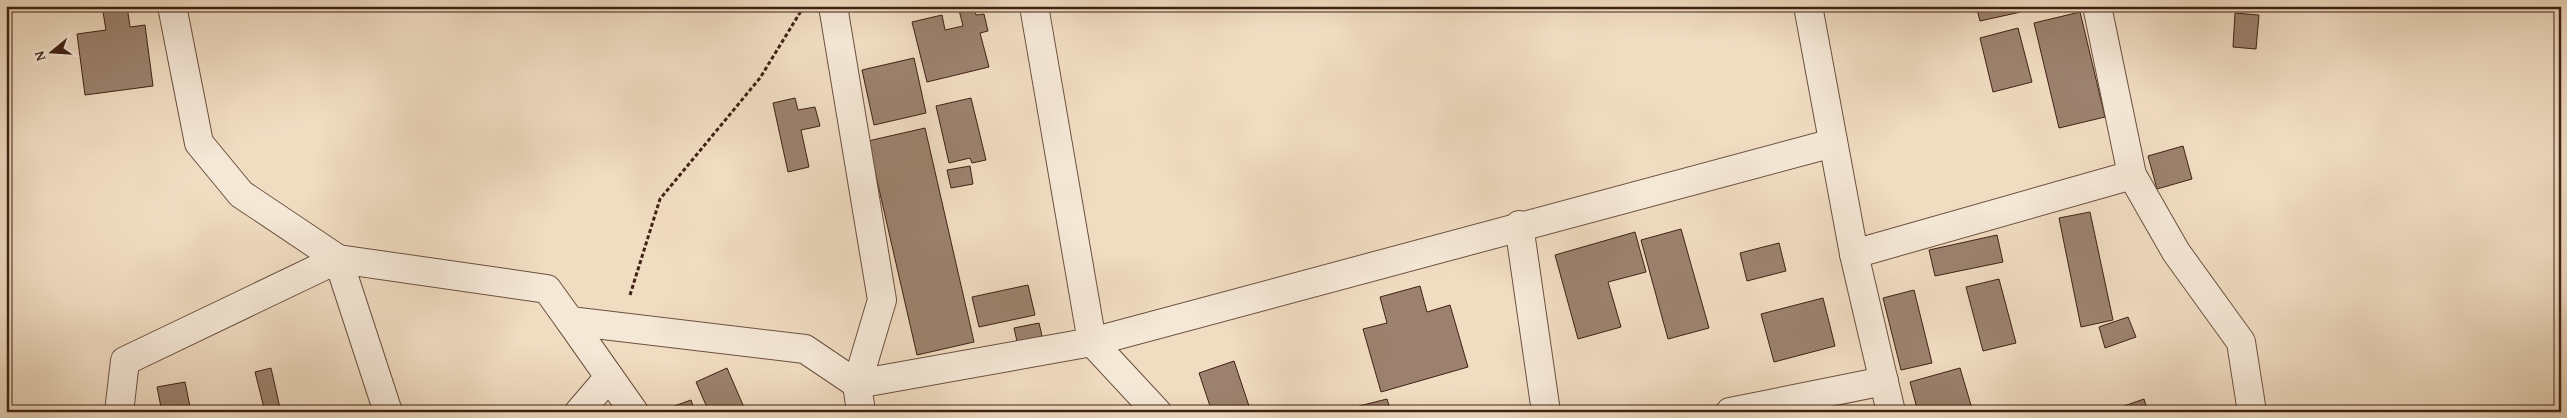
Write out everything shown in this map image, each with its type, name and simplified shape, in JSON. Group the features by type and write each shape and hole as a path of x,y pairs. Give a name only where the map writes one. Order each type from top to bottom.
{"street":[{"path":"172,6 199,143 241,194 338,259 547,289 634,412"},
{"path":"833,6 882,300 857,384 861,412"},
{"path":"1034,6 1092,342 1157,412"},
{"path":"1808,6 1854,254 1891,412"},
{"path":"2097,6 2132,175 2176,252 2241,342 2252,412"},
{"path":"570,321 806,349 857,384 1092,342 1519,225 1833,143"},
{"path":"1854,254 2132,175"},
{"path":"1519,225 1546,412"},
{"path":"119,412 125,361 338,259"},
{"path":"338,259 388,412"},
{"path":"579,412 609,377"},
{"path":"1730,412 1884,381"}],"path":[{"path":"620,327 660,199 760,78 804,6"}],"building":[{"path":"102,6 127,6 130,27 145,25 153,86 85,95 77,34 106,30"},
{"path":"1976,6 2048,6 1980,21"},
{"path":"974,7 976,15 984,14 988,31 980,33 989,67 927,82 912,22 942,15 945,30 963,26 959,10"},
{"path":"2080,12 2105,117 2059,128 2034,23"},
{"path":"2235,13 2259,15 2256,49 2233,47"},
{"path":"2018,28 2032,82 1993,92 1980,38"},
{"path":"914,58 926,113 874,125 862,70"},
{"path":"795,98 798,110 815,107 820,126 801,130 809,167 788,172 773,103"},
{"path":"971,98 986,160 972,163 970,158 949,163 936,106"},
{"path":"925,128 974,342 917,355 868,141"},
{"path":"2183,146 2192,179 2157,189 2148,156"},
{"path":"970,166 973,184 951,188 947,170"},
{"path":"2090,212 2113,320 2081,327 2059,218"},
{"path":"1681,229 1709,328 1668,339 1641,240"},
{"path":"1635,232 1646,272 1608,282 1621,327 1578,339 1555,255"},
{"path":"1997,235 2003,262 1935,276 1929,250"},
{"path":"1779,243 1786,271 1747,281 1740,253"},
{"path":"1999,279 2016,343 1983,351 1966,287"},
{"path":"1028,285 1035,315 979,327 972,297"},
{"path":"1420,286 1427,312 1450,305 1468,367 1381,392 1363,329 1387,323 1380,297"},
{"path":"1914,290 1932,363 1901,370 1883,298"},
{"path":"1823,298 1835,346 1774,362 1761,314"},
{"path":"6,300 10,300 11,315 6,315"},
{"path":"2128,317 2136,337 2105,348 2099,327"},
{"path":"1039,323 1043,340 1018,346 1014,328"},
{"path":"1234,361 1251,412 1212,412 1199,373"},
{"path":"271,368 280,408 265,412 255,372"},
{"path":"727,368 746,412 709,412 696,382"},
{"path":"1960,368 1973,412 1918,412 1910,382"},
{"path":"185,382 191,412 162,412 157,387"},
{"path":"1387,399 1391,412 1361,412 1359,406"},
{"path":"2144,399 2148,412 2107,412"},
{"path":"691,400 695,412 664,412 663,410"}]}
